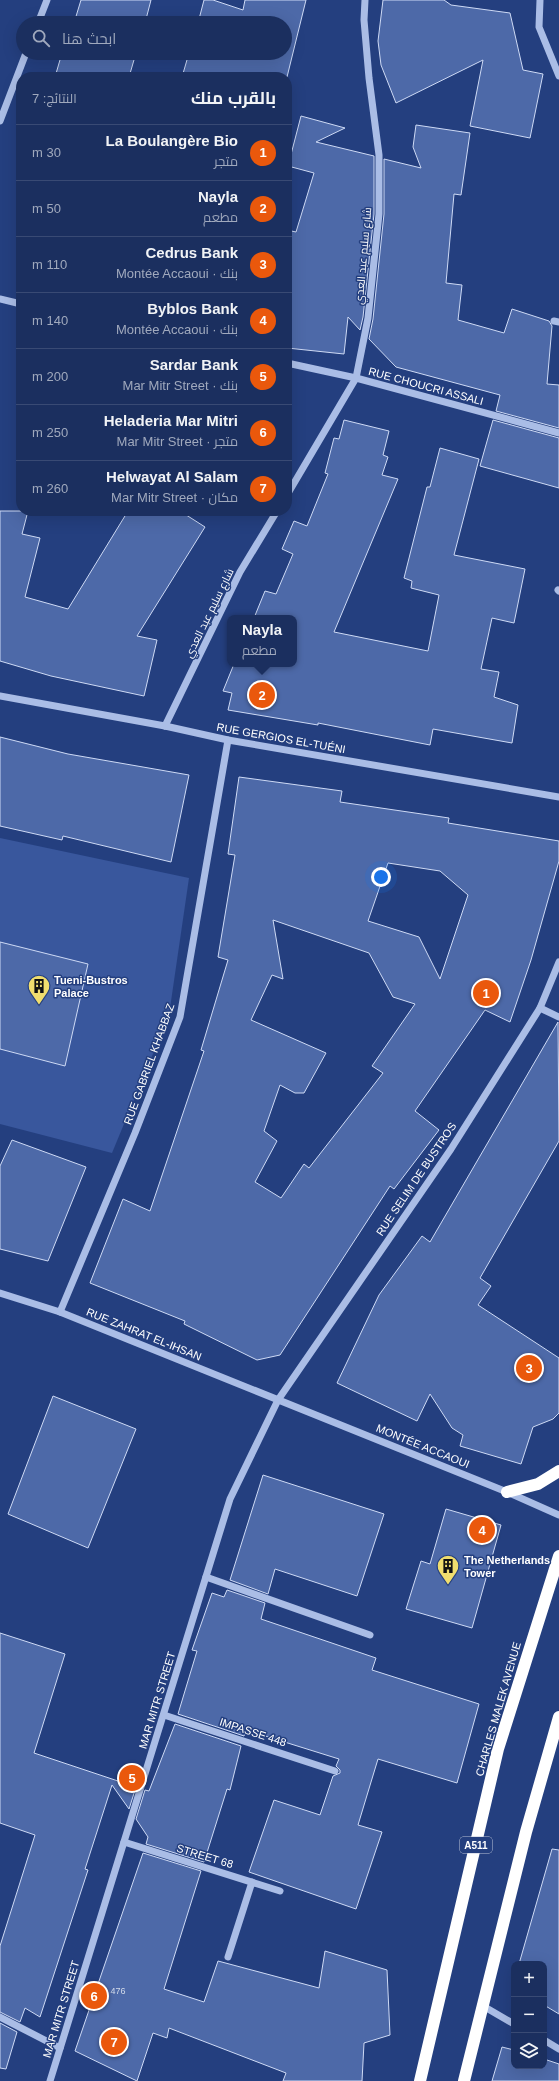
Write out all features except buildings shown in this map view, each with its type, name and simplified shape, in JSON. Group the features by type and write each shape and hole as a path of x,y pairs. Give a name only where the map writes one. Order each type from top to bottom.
{"highway":[{"path":"507,1492 538,1484 559,1471"},
{"name":"CHARLES MALEK AVENUE","path":"420,2081 498,1749 559,1556"},
{"path":"541,1612 559,1576"},
{"path":"464,2081 526,1832 559,1717"}],"street":[{"path":"41,16 47,0"},
{"name":"شارع سليم عبد العدي","path":"292,487 356,378 368,318 378,214 379,155 369,78 364,20 365,0"},
{"path":"540,0 540,27 559,76"},
{"path":"19,72 23,60"},
{"path":"0,121 16,79"},
{"path":"0,299 16,303"},
{"name":"RUE CHOUCRI ASSALI","path":"292,364 356,378 559,433"},
{"name":"شارع سليم عبد العدي","path":"165,726 240,572 274,516"},
{"name":"RUE GERGIOS EL-TUÉNI","path":"0,696 165,726 228,740 559,797"},
{"name":"RUE GABRIEL KHABBAZ","path":"60,1312 135,1133 180,1017 228,740"},
{"name":"RUE SELIM DE BUSTROS","path":"278,1400 451,1149 540,1008 559,962"},
{"path":"540,1008 559,1017"},
{"name":"RUE ZAHRAT EL-IHSAN","path":"0,1293 60,1312 278,1400"},
{"name":"MONTÉE ACCAOUI","path":"278,1400 507,1492 559,1515"},
{"name":"MAR MITR STREET","path":"50,2081 230,1499 278,1400"},
{"path":"206,1577 370,1635"},
{"name":"IMPASSE 448","path":"164,1715 335,1771"},
{"name":"STREET 68","path":"124,1842 280,1891"},
{"path":"228,1957 252,1882"},
{"path":"483,2006 511,2022"},
{"path":"0,2017 60,2048"},
{"path":"547,2042 559,2049"}],"shaded area":[{"path":"0,838 189,878 169,1015 112,1153 0,1124"}],"place":[{"name":"Nayla","path":"262,695"},
{"name":"La Boulangère Bio","path":"486,993"},
{"name":"Tueni-Bustros Palace","path":"39,1006"},
{"name":"Cedrus Bank","path":"529,1368"},
{"name":"Byblos Bank","path":"482,1530"},
{"name":"The Netherlands Tower","path":"448,1586"},
{"name":"Sardar Bank","path":"132,1778"},
{"name":"Heladeria Mar Mitri","path":"94,1996"},
{"name":"Helwayat Al Salam","path":"114,2042"}]}
